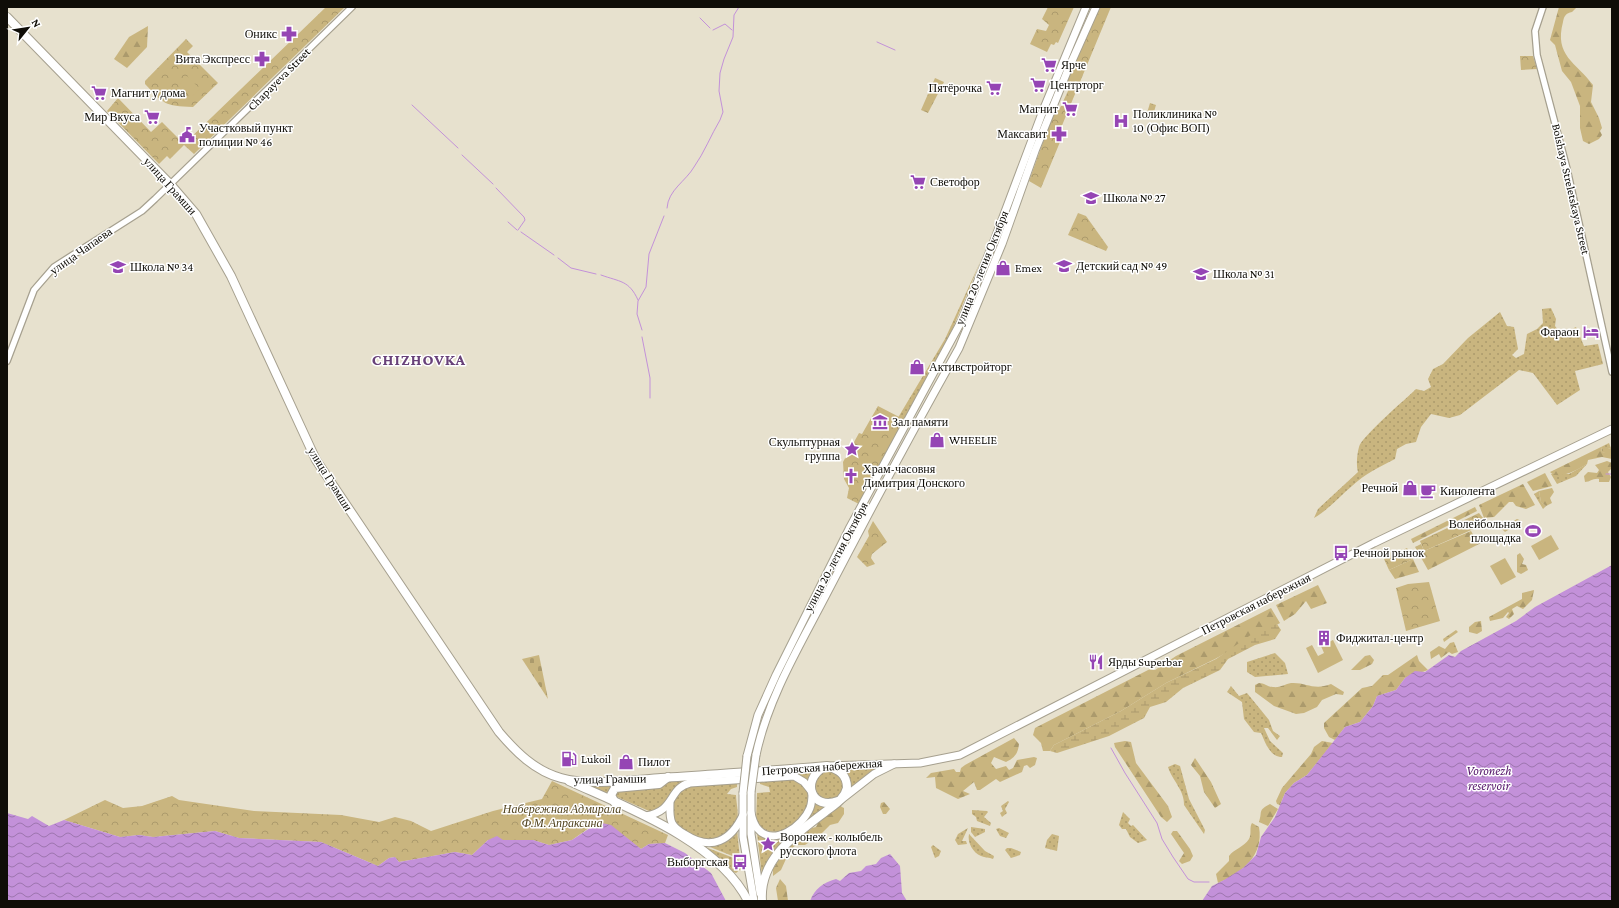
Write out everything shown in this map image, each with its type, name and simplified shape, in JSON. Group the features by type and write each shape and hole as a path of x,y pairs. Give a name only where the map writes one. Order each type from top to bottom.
{"highway":[{"name":"улица Грамши","path":"7,17 172,184 196,214 231,276 314,456 330,483 499,732 512,747 527,761 562,779 607,781 749,772"},
{"path":"759,900 764,877 779,850 841,800 847,788 846,779 840,771 827,766 814,775 811,785 812,792 816,798 825,803 841,800"},
{"name":"Петровская набережная","path":"749,772 827,766"},
{"path":"616,803 612,795 615,788 659,784 668,777"},
{"path":"562,779 646,816 699,848 730,876 748,901"}],"main road":[{"name":"улица 20-летия Октября","path":"759,900 745,848 743,815 743,793 747,756 758,714 776,675 854,521 962,320 994,241 1041,114 1086,7"},
{"name":"улица 20-летия Октября","path":"759,900 753,851 751,792 756,755 766,718 783,678 868,511 967,328 1002,244 1035,151 1096,7"},
{"name":"Петровская набережная","path":"827,766 932,761 960,755 1374,543 1612,428"},
{"name":"Петровская набережная","path":"841,800 874,774 896,763"},
{"path":"646,816 660,813 670,802 679,788 690,782 794,776 804,782 812,792 808,811 794,827 784,834 776,836 760,831 754,824 751,813"},
{"path":"670,802 670,816 674,827 692,839 702,843 717,842 726,838 737,827 743,815"}],"street":[{"name":"Chapayeva Street","path":"172,184 352,7"},
{"name":"Bolshaya Streletskaya Street","path":"1543,7 1535,31 1537,55 1568,170 1612,372"},
{"name":"улица Чапаева","path":"7,361 34,290 41,280 65,260 142,211 172,184"}],"green space":[{"path":"326,7 345,7 194,154 184,145 170,159 167,156 159,164 107,111 118,98 151,132 162,122 184,144"},
{"path":"1048,7 1074,7 1058,43 1056,42 1054,45 1051,44 1047,52 1030,44 1037,29 1046,31 1049,25 1042,19"},
{"path":"1098,7 1111,7 1056,140 1060,142 1041,188 1029,181 1055,109 1059,110 1068,91 1065,84"},
{"path":"1559,7 1577,7 1564,18 1561,34 1564,51 1568,58 1593,85 1591,102 1599,118 1602,128 1600,131 1602,135 1599,139 1589,144 1583,141 1580,128 1580,106 1571,82 1562,71 1555,45 1550,40"},
{"path":"148,26 147,47 127,68 114,59 129,37"},
{"path":"186,39 193,46 187,52 218,83 193,107 176,106 165,103 145,84 145,81"},
{"path":"1520,56 1533,56 1537,69 1521,70"},
{"path":"187,76 200,89 192,96 180,83"},
{"path":"935,78 944,82 928,113 921,110"},
{"path":"1150,103 1156,105 1153,115 1147,113"},
{"path":"1078,213 1086,216 1108,247 1106,251 1068,235"},
{"path":"981,260 946,345 873,476 869,472 899,416 945,339"},
{"path":"1551,308 1556,319 1555,326 1561,334 1576,327 1584,346 1598,344 1603,364 1575,371 1580,390 1557,405 1533,373 1519,370 1460,415 1449,418 1431,414 1421,427 1416,442 1406,444 1397,449 1395,459 1362,478 1314,518 1318,509 1358,472 1357,456 1359,447 1367,435 1416,389 1424,391 1431,387 1428,379 1433,369 1443,364 1468,338 1500,312 1507,326 1514,327 1518,349 1512,355 1516,358 1524,354 1527,334 1537,329 1543,323 1542,309"},
{"path":"878,406 905,420 859,504 847,498 849,488 844,479 843,462 859,433 862,434"},
{"path":"1609,443 1611,448 1608,449 1608,454 1602,452 1601,447"},
{"path":"1601,447 1602,452 1608,453 1608,449 1611,448 1612,459 1602,457 1588,460 1587,464 1563,475 1550,472"},
{"path":"1607,461 1612,463 1612,468 1608,472 1611,477 1609,482 1599,482 1599,479 1597,479 1585,482 1584,476 1588,472 1597,473 1599,470 1595,465"},
{"path":"1587,464 1576,476 1557,484 1551,474 1569,474"},
{"path":"1545,473 1552,486 1533,491 1527,482"},
{"path":"1523,484 1535,505 1526,509 1516,506 1513,502 1509,502 1494,517 1484,518 1479,505"},
{"path":"1552,488 1554,492 1550,498 1552,503 1546,506 1541,502 1539,491"},
{"path":"1539,491 1541,502 1546,506 1543,509 1534,494"},
{"path":"1475,507 1477,511 1413,543 1411,539"},
{"path":"1479,513 1487,523 1424,551 1420,541"},
{"path":"1517,519 1522,521 1505,532 1501,528"},
{"path":"873,521 887,542 872,554 871,558 875,564 867,567 857,557 869,536 868,531"},
{"path":"1471,531 1475,538 1479,538 1481,543 1428,570 1415,547 1421,544 1424,551"},
{"path":"1551,535 1559,549 1539,560 1531,546"},
{"path":"1407,548 1413,559 1389,570 1384,559"},
{"path":"1520,553 1524,559 1522,564 1526,565 1528,570 1521,574 1517,572 1517,555"},
{"path":"1505,558 1516,577 1501,585 1490,566"},
{"path":"1413,559 1419,572 1395,579 1389,570"},
{"path":"1429,582 1440,621 1406,631 1396,588 1408,584"},
{"path":"1318,585 1327,603 1311,609 1306,601 1295,614 1284,621 1276,605"},
{"path":"1534,590 1532,600 1523,609 1517,606 1512,609 1514,614 1509,619 1506,617 1509,613 1508,612 1503,618 1490,621 1489,617 1522,599 1522,593"},
{"path":"1271,608 1280,623 1215,659 1166,683 1121,711 1054,745 1050,751 1043,751 1041,743 1033,735 1035,728 1150,669 1155,670 1176,656"},
{"path":"1481,621 1482,631 1477,634 1469,632 1469,627 1475,622"},
{"path":"1277,624 1281,630 1275,639 1255,645 1228,659 1220,670 1183,688 1166,702 1150,707 1144,718 1109,736 1057,753 1050,751 1054,745 1121,711 1166,683 1216,659 1255,632"},
{"path":"1456,630 1458,632 1444,642 1443,639"},
{"path":"1333,640 1343,660 1318,673 1306,648 1312,645 1318,656 1324,653 1321,646"},
{"path":"1454,642 1458,652 1452,654 1449,652 1441,658 1439,654 1431,659 1430,652 1439,646 1445,649 1450,643"},
{"path":"1275,653 1285,663 1288,674 1255,677 1247,672 1247,662"},
{"path":"539,655 548,699 522,659"},
{"path":"1370,655 1374,660 1372,664 1360,670 1351,670 1365,656"},
{"path":"1417,655 1419,661 1428,670 1405,678 1396,690 1377,696 1373,706 1360,722 1345,727 1335,740 1329,737 1324,728 1324,723 1362,688 1372,686 1383,675 1388,675"},
{"path":"1259,683 1271,687 1291,683 1319,687 1331,684 1344,692 1343,695 1336,694 1322,700 1317,707 1304,713 1296,714 1274,706 1255,692 1255,685"},
{"path":"1231,686 1239,696 1247,693 1269,720 1273,731 1280,736 1277,740 1268,728 1264,728 1270,741 1283,753 1282,757 1274,755 1271,752 1261,733 1254,732 1244,719 1242,702 1227,692"},
{"path":"1014,738 1019,744 1017,753 1006,762 994,757 991,763 996,769 1006,766 1009,770 1013,768 1017,760 1034,757 1037,758 1035,765 1030,768 1027,765 1024,766 1022,772 1000,782 996,779 980,790 977,790 974,782 963,791 970,794 958,799 936,788 935,777 926,778 931,773 954,769 956,772 960,772 961,768 965,765"},
{"path":"1125,741 1131,742 1136,763 1168,806 1172,817 1167,822 1161,817 1115,747 1114,743"},
{"path":"1322,741 1333,743 1307,775 1294,783 1285,793 1280,805 1277,804 1276,801 1282,788 1311,754 1314,747"},
{"path":"1195,758 1211,782 1221,804 1215,808 1204,792 1200,776 1191,765"},
{"path":"1175,764 1180,766 1189,799 1205,830 1204,834 1184,805 1184,800 1180,790 1170,772 1168,767"},
{"path":"880,767 851,789 850,778 842,769"},
{"path":"817,769 809,784 791,774 682,781 659,808 649,811 615,796 617,790 670,779"},
{"path":"829,772 835,773 839,776 842,780 842,792 839,796 835,799 829,800 823,799 819,796 816,792 815,786 816,780 819,776 823,773"},
{"path":"790,778 806,787 809,796 808,806 803,815 795,824 776,832 765,830 756,822 757,793 770,792 769,787 760,784 760,780"},
{"name":"Набережная Адмирала Ф.М. Апраксина","path":"552,781 668,835 665,843 649,844 641,849 626,838 593,821 593,825 572,840 549,845 533,840 488,840 472,855 455,852 399,862 395,857 389,858 378,866 321,842 239,838 215,831 153,837 139,835 120,837 64,820 105,800 123,808 142,806 172,796 179,800 254,811 341,815 379,822 395,817 411,821 431,831 493,811 542,799"},
{"path":"737,782 737,787 731,789 727,794 736,795 738,817 734,827 716,838 703,839 691,836 681,830 675,821 673,810 676,798 687,786"},
{"path":"580,783 615,785 607,797"},
{"path":"1008,801 1009,802 1005,809 1007,813 1002,817 1000,813 1003,811 1001,806"},
{"path":"814,802 820,806 827,807 762,876 757,833 784,836"},
{"path":"884,802 890,809 886,814 883,814 880,807 881,803"},
{"path":"1270,804 1278,809 1268,826 1259,822 1262,810"},
{"path":"840,806 844,808 844,814 838,823 830,825 820,835 805,845 796,845 782,856 783,852 790,844 812,828 816,827 818,823"},
{"path":"972,810 987,811 988,812 984,817 991,823 990,826 977,821 976,817 972,814"},
{"path":"1123,812 1130,819 1128,823 1131,826 1133,825 1147,840 1138,843 1130,837 1126,829 1122,829 1119,825"},
{"path":"1252,823 1259,827 1260,837 1255,855 1243,869 1218,883 1216,874 1229,861 1229,856 1249,839"},
{"path":"971,827 985,829 985,832 975,837 971,832"},
{"path":"968,828 962,841 966,841 967,844 958,845 955,840 958,834"},
{"path":"999,828 1009,833 1006,838 1000,836 996,829"},
{"path":"737,830 740,859 705,845"},
{"path":"1173,831 1177,831 1190,849 1193,856 1190,861 1182,864 1179,861 1184,853 1171,834"},
{"path":"969,834 985,851 994,856 993,859 982,857 973,850 970,844"},
{"path":"1052,834 1059,836 1057,851 1045,848 1047,840"},
{"path":"700,845 739,860 742,868 736,873 730,871"},
{"path":"933,845 941,851 939,856 935,858 931,847"},
{"path":"1007,848 1021,852 1020,855 1011,858 1005,850"},
{"path":"780,858 786,859 781,870 773,876 773,869"},
{"path":"780,879 786,886 788,901 778,901 776,888"}],"water":[{"name":"Voronezh reservoir","path":"1612,565 1612,901 1202,901 1212,886 1243,868 1256,855 1261,837 1275,817 1285,793 1294,783 1307,775 1345,727 1360,722 1373,706 1377,696 1396,690 1405,678 1415,671 1425,672 1449,655 1455,657 1461,651 1516,621 1535,607"},
{"path":"7,813 28,819 32,816 49,826 64,820 120,837 139,835 153,837 215,831 239,838 321,842 378,866 389,858 395,857 399,862 455,852 472,855 488,840 497,836 503,840 533,840 549,845 572,840 593,826 593,821 611,825 641,849 649,844 665,843 685,853 711,873 726,901 7,901"},
{"path":"890,854 900,866 902,893 907,901 810,901 817,889 823,884 836,879 840,881 849,873 861,871 866,866 876,864 881,858"}],"waterway":[{"path":"667,208 668,202 674,191 691,172 701,156 723,112 719,91 720,73 733,37 734,15 739,7"},
{"path":"700,18 710,28"},
{"path":"713,30 725,24 732,30"},
{"path":"877,42 895,50"},
{"path":"412,105 458,148"},
{"path":"462,155 493,184"},
{"path":"496,188 524,217 525,220 518,230"},
{"path":"642,330 637,314 638,301 646,287 649,254 664,216"},
{"path":"508,222 517,230"},
{"path":"521,232 554,255"},
{"path":"558,258 571,268 596,274"},
{"path":"601,275 627,285 635,293 638,300"},
{"path":"642,337 650,378 650,398"},
{"path":"1606,474 1612,474"},
{"path":"1111,748 1157,823 1162,839 1188,879 1194,882 1209,882"}],"place":[{"name":"Оникс","path":"289,34"},
{"name":"Вита Экспресс","path":"262,59"},
{"name":"Ярче","path":"1049,65"},
{"name":"Центрторг","path":"1038,85"},
{"name":"Пятёрочка","path":"994,88"},
{"name":"Магнит у дома","path":"99,93"},
{"name":"Магнит","path":"1070,109"},
{"name":"Мир Вкуса","path":"152,117"},
{"name":"Поликлиника № 10 (Офис ВОП)","path":"1121,121"},
{"name":"Максавит","path":"1059,134"},
{"name":"Участковый пункт полиции № 46","path":"187,135"},
{"name":"Светофор","path":"918,182"},
{"name":"Школа № 27","path":"1091,198"},
{"name":"Детский сад № 49","path":"1064,266"},
{"name":"Школа № 34","path":"118,267"},
{"name":"Emex","path":"1003,268"},
{"name":"Школа № 31","path":"1201,274"},
{"name":"Фараон","path":"1591,332"},
{"name":"Активстройторг","path":"917,367"},
{"name":"Зал памяти","path":"880,422"},
{"name":"WHEELIE","path":"937,440"},
{"name":"Скульптурная группа","path":"852,449"},
{"name":"Храм-часовня Димитрия Донского","path":"851,476"},
{"name":"Речной","path":"1410,488"},
{"name":"Кинолента","path":"1428,491"},
{"name":"Волейбольная площадка","path":"1533,531"},
{"name":"Речной рынок","path":"1341,553"},
{"name":"Фиджитал-центр","path":"1324,638"},
{"name":"Ярды Superbar","path":"1096,662"},
{"name":"Lukoil","path":"569,759"},
{"name":"Пилот","path":"626,762"},
{"name":"Воронеж - колыбель русского флота","path":"768,844"},
{"name":"Выборгская","path":"740,862"}],"district":[{"name":"CHIZHOVKA","path":"419,359"}]}
